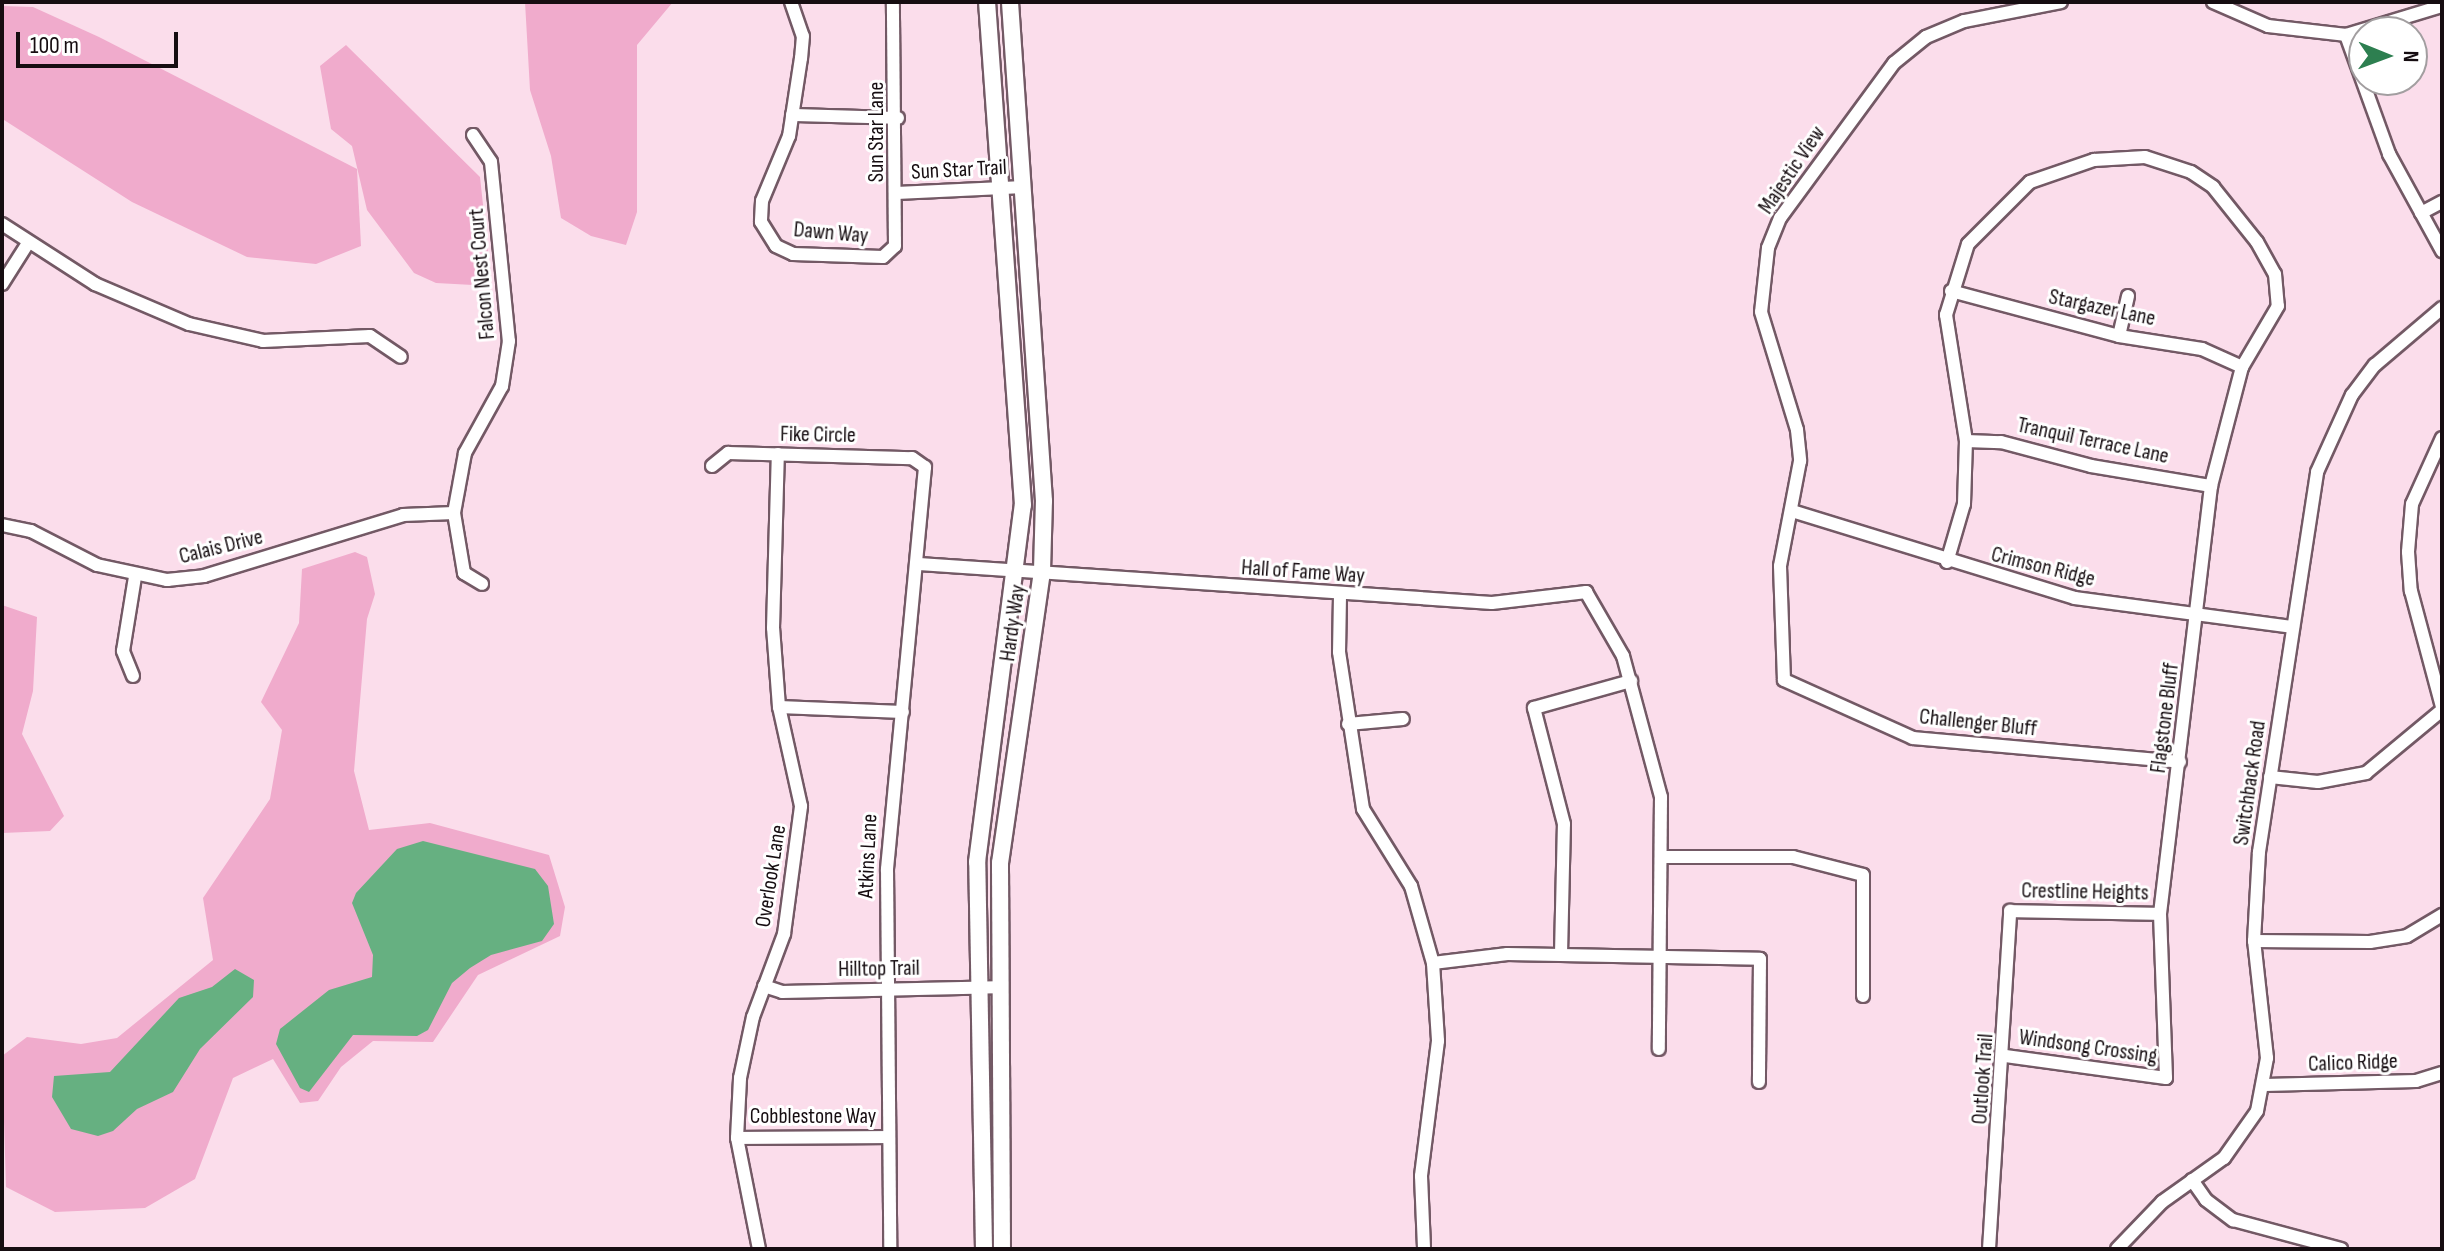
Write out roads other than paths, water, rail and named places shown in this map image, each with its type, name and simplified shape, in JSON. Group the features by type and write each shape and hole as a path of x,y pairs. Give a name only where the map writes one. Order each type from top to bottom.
{"main road":[{"name":"Hardy Way","path":"984,1249 977,987 978,846 1017,570 1023,505 987,2"},
{"name":"Hardy Way","path":"1002,1249 996,987 1010,770 1042,571 1041,409 1010,2"}],"street":[{"path":"791,2 803,36 792,115 898,118"},
{"name":"Sun Star Lane","path":"883,257 895,246 898,118 893,2"},
{"name":"Majestic View","path":"1784,680 1779,577 1792,511 1797,430 1761,312 1768,248 1780,218 1894,63 1926,37 1964,21 2061,2"},
{"path":"2213,2 2268,26 2346,35 2442,6"},
{"path":"2346,35 2389,154 2442,251"},
{"name":"Dawn Way","path":"792,115 762,201 761,222 776,246 793,254 883,257"},
{"name":"Falcon Nest Court","path":"473,135 491,162 509,358 502,386 465,453 454,513 464,573 482,584"},
{"name":"Flagstone Bluff","path":"1947,562 1964,504 1966,441 1948,354 1951,291 1968,244 2030,182 2122,156 2167,163 2191,172 2233,204 2275,274 2278,306 2242,367 2211,486 2198,616 2160,914 2166,1078"},
{"name":"Sun Star Trail","path":"897,193 1023,187"},
{"path":"2421,213 2442,202"},
{"path":"2,224 95,284 189,324 263,341 370,336 401,357"},
{"path":"2,284 28,243"},
{"name":"Stargazer Lane","path":"1951,291 2119,336 2176,343 2242,367"},
{"path":"2119,336 2128,296"},
{"name":"Switchback Road","path":"2117,1249 2243,1137 2265,1085 2254,941 2270,777 2312,496 2335,428 2375,365 2442,308"},
{"path":"2270,777 2318,782 2366,773 2442,708 2411,591 2408,552 2412,504 2442,438"},
{"name":"Tranquil Terrace Lane","path":"1966,441 2001,442 2091,466 2211,486"},
{"name":"Fike Circle","path":"712,466 728,453 912,458 925,467"},
{"name":"Overlook Lane","path":"759,1249 737,1138 740,1078 764,986 784,934 801,806 779,707 773,628 778,454"},
{"name":"Atkins Lane","path":"890,1249 885,988 887,869 919,564 925,467"},
{"name":"Crimson Ridge","path":"1792,511 1947,562 2075,598 2293,627"},
{"name":"Calais Drive","path":"2,525 31,531 135,577 204,576 403,515 454,513"},
{"name":"Hall of Fame Way","path":"919,564 1340,596 1492,603 1586,592 1631,681"},
{"path":"133,676 123,651 135,577"},
{"path":"1340,596 1348,724 1363,809 1411,886 1433,963 1438,1041 1421,1176 1424,1249"},
{"name":"Challenger Bluff","path":"1784,680 1913,738 2180,762"},
{"path":"1561,954 1564,824 1534,708 1631,681 1661,797 1665,857 1659,1049"},
{"path":"779,707 903,712"},
{"path":"1348,724 1403,719"},
{"path":"1665,857 1793,857 1863,875 1863,996"},
{"name":"Crestline Heights","path":"2010,911 2160,914"},
{"name":"Outlook Trail","path":"1989,1249 2006,1056 2010,911"},
{"path":"2254,941 2370,942 2407,936 2442,915"},
{"path":"1433,963 1561,954 1760,959 1759,1082"},
{"name":"Hilltop Trail","path":"764,986 782,992 996,987"},
{"name":"Windsong Crossing","path":"2006,1056 2166,1078"},
{"name":"Calico Ridge","path":"2265,1085 2416,1081 2442,1073"},
{"name":"Cobblestone Way","path":"737,1138 889,1137"},
{"path":"2192,1180 2206,1200 2233,1220 2341,1249"}]}
